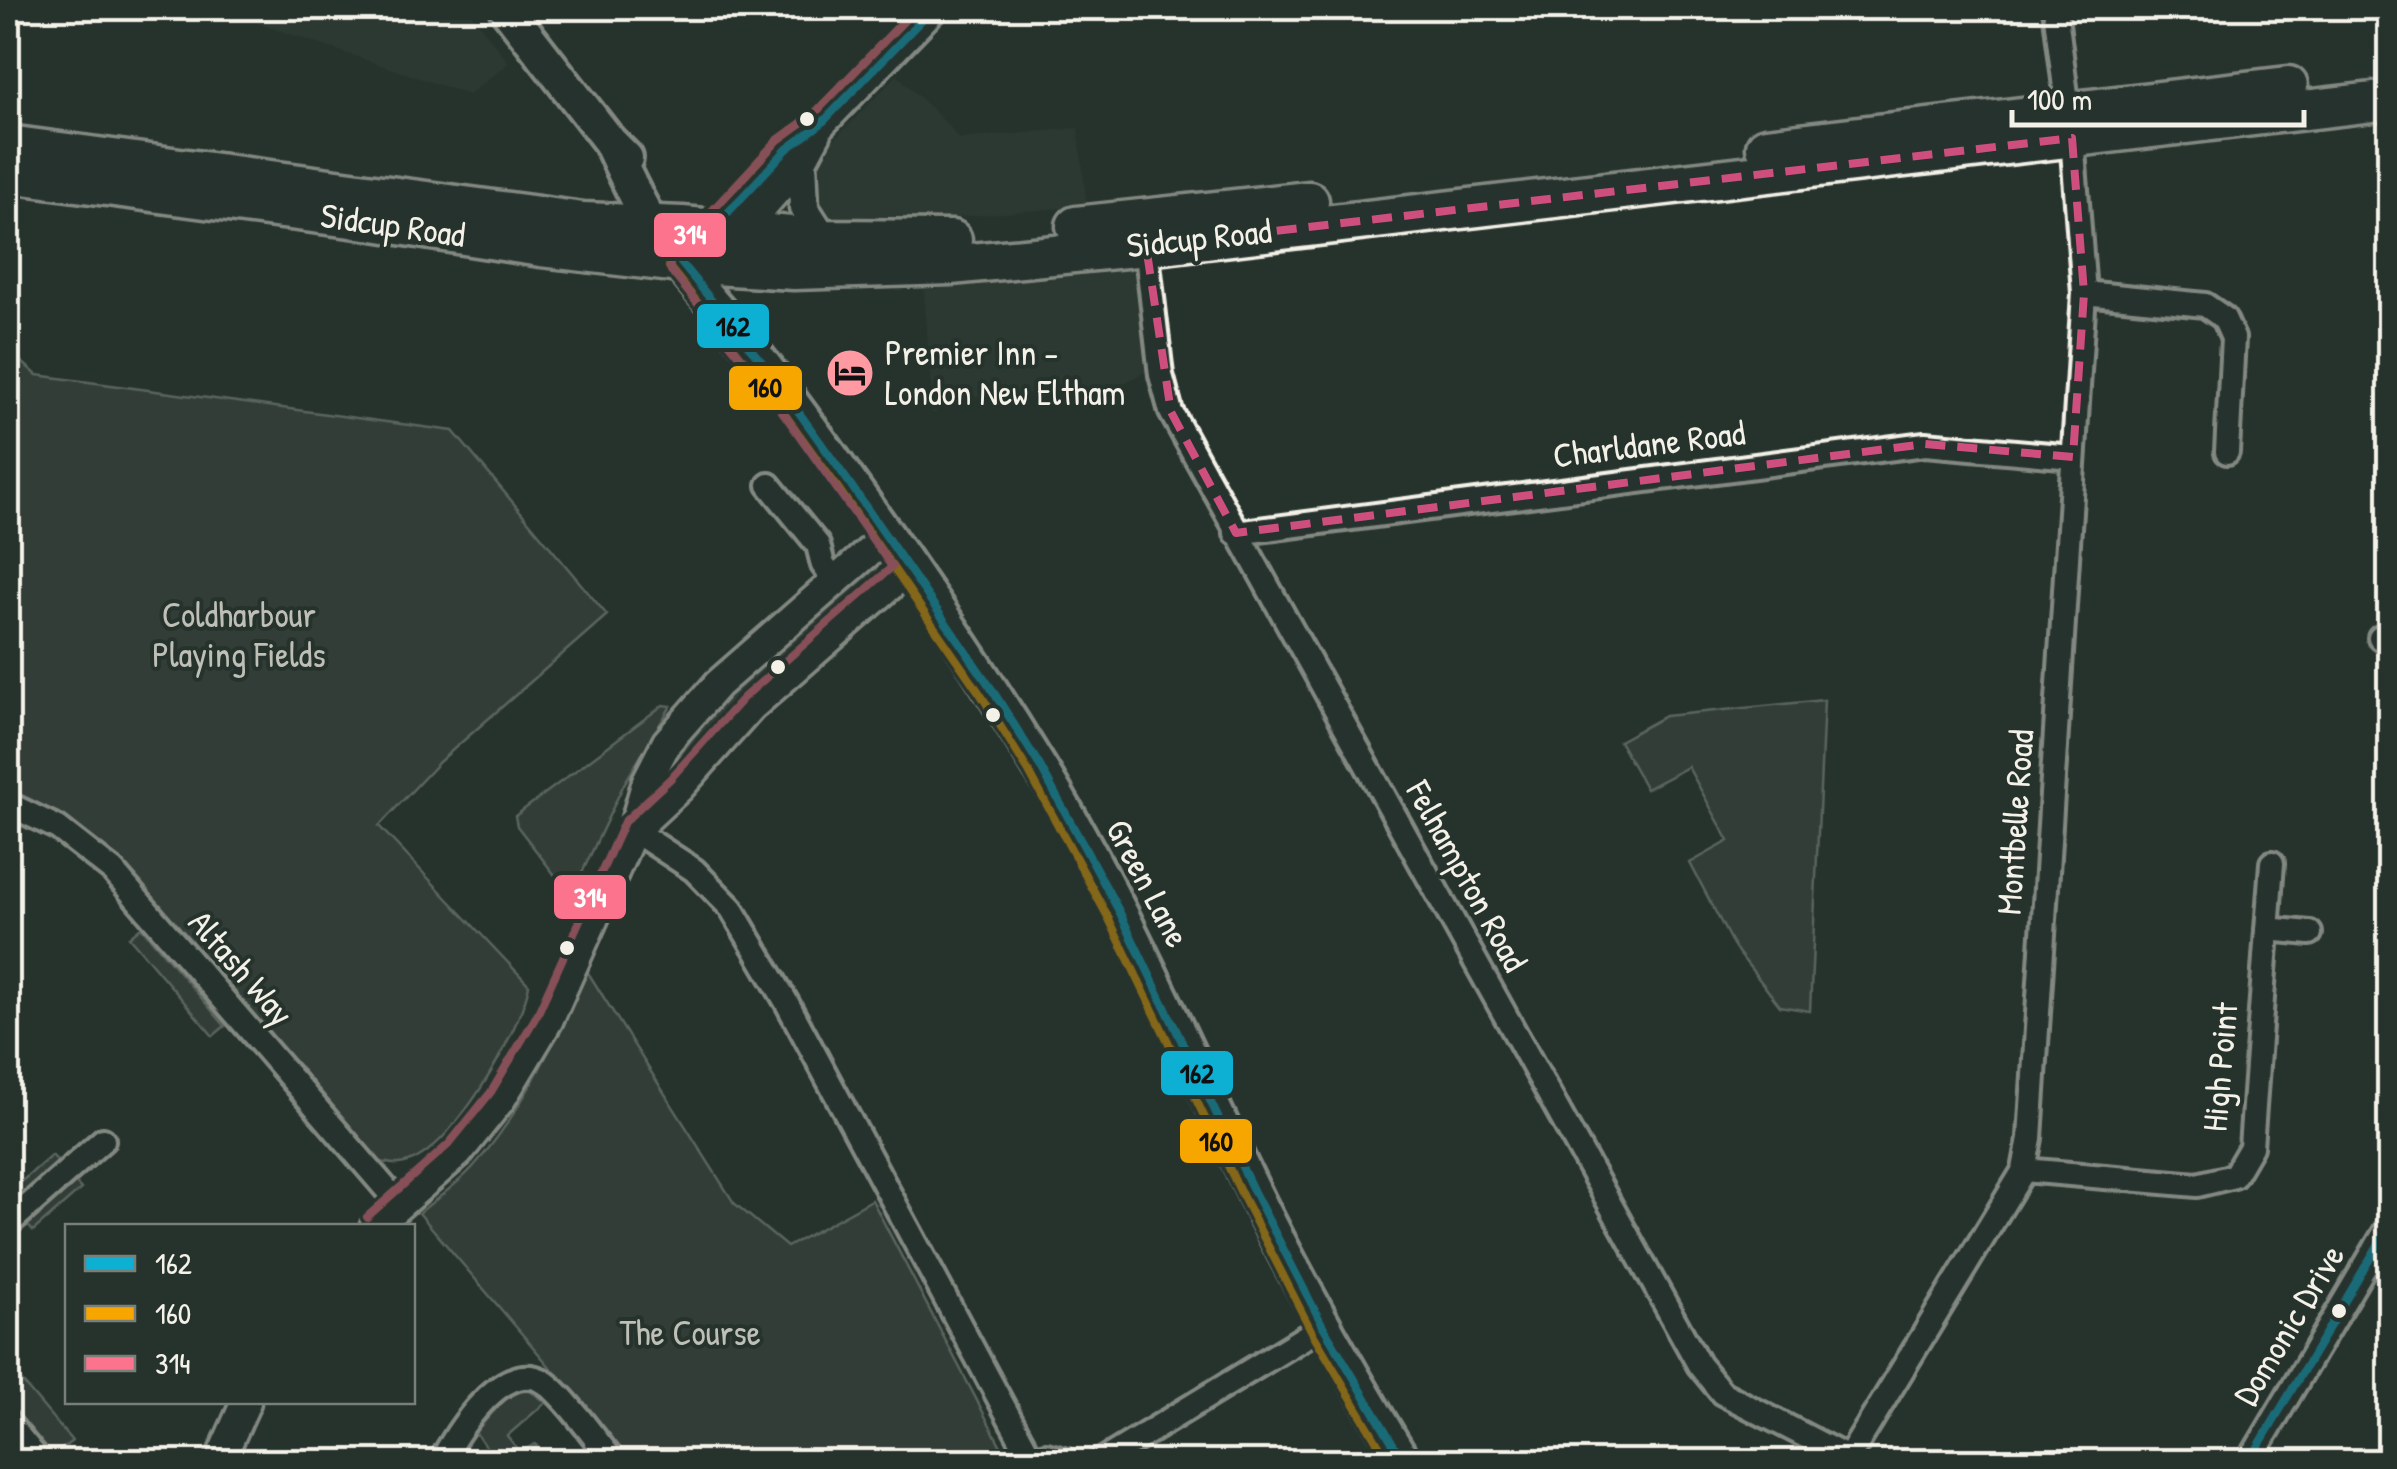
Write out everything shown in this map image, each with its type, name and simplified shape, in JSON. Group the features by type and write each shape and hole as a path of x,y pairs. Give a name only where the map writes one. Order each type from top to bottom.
{"highway":[{"name":"Sidcup Road","path":"8,174 374,221 542,247 696,241 948,240 1450,186 2072,137 2390,74"},
{"name":"Sidcup Road","path":"8,145 584,222 696,241 794,270 1147,261 2072,137 2390,100"}],"main road":[{"name":"Green Lane","path":"506,8 610,142 696,241 732,297 770,372 909,569 1040,766 1119,910 1323,1326 1404,1462"}],"street":[{"path":"696,241 787,149 822,123 932,8"},
{"name":"Montbelle Road","path":"1847,1460 2024,1170 2030,1138 2084,293 2072,137 2055,8"},
{"path":"696,241 802,162 822,123"},
{"path":"802,162 804,208 824,239"},
{"name":"Felhampton Road","path":"1147,261 1161,375 1171,412 1698,1364 1722,1394 1847,1460"},
{"path":"2084,293 2205,304 2224,318 2233,338 2227,452"},
{"name":"Charldane Road","path":"1236,533 1925,444 2073,458"},
{"path":"769,484 818,545 822,565 835,581"},
{"path":"377,1224 458,1153 501,1099 548,1021 634,830 647,780 667,742 718,684 886,536"},
{"path":"634,830 680,788 751,707 909,569"},
{"name":"Altash Way","path":"8,804 58,828 113,871 400,1205"},
{"path":"634,830 694,870 731,908 787,1003 1028,1460 1046,1455 1070,1462"},
{"name":"High Point","path":"2024,1170 2197,1185 2234,1176 2251,1147 2272,863"},
{"path":"2267,929 2310,932"},
{"path":"8,1224 103,1140"},
{"name":"Domonic Drive","path":"2249,1462 2390,1224"},
{"path":"1100,1462 1323,1326"},
{"path":"440,1462 450,1443 494,1390 519,1376 545,1383 614,1462"},
{"path":"220,1462 245,1404"},
{"path":"8,1423 40,1462"}],"highlighted area":[{"path":"2072,138 2084,293 2073,457 1925,444 1236,533 1171,412 1146,246"}],"shaded area":[{"path":"213,8 467,8 509,63 469,95"},
{"path":"897,75 958,139 1078,128 1087,206 844,227 817,218 813,161"},
{"path":"1138,268 1147,371 1083,404 1075,391 957,398 933,414 924,290"}],"green space":[{"name":"Coldharbour Playing Fields","path":"8,350 37,375 453,431 607,615 439,762 379,826 529,985 512,1031 480,1090 460,1118 419,1157 399,1164 376,1161 213,968 85,833 67,818 8,790"},
{"path":"874,567 882,576 748,689 704,736 658,796 655,791 699,728 745,676"},
{"path":"1824,700 1810,1011 1780,1006 1734,947 1690,863 1729,841 1688,767 1646,789 1619,741 1665,716"},
{"path":"663,705 671,706 624,784 571,896 517,826 515,816"},
{"path":"141,927 225,1026 213,1036 129,937"},
{"name":"The Course","path":"587,971 734,1203 787,1247 872,1200 1006,1456 1001,1462 630,1461 419,1213 467,1173 508,1122 537,1074"},
{"path":"52,1155 61,1165 16,1207 8,1193"},
{"path":"74,1181 81,1189 33,1231 23,1220"},
{"path":"8,1365 72,1441 51,1457 8,1406"},
{"path":"530,1391 546,1402 507,1436 520,1452 537,1446 515,1461 497,1461 475,1432 505,1399"}],"transit line":[{"name":"160","path":"916,8 814,114 778,140 672,254 669,267 760,380 838,488 981,695 1029,772 1108,917 1312,1332 1389,1462"},
{"name":"314","path":"367,1217 449,1144 491,1092 537,1015 624,822 670,779 743,698 892,567 760,380 671,271 669,262 672,254 778,140 814,114 916,8"},
{"name":"162","path":"933,8 822,123 787,149 681,263 770,372 848,481 1040,766 1119,911 1323,1326 1404,1462"},
{"name":"162","path":"2249,1462 2390,1225"}],"place":[{"name":"Premier Inn - London New Eltham","path":"850,373"}]}
